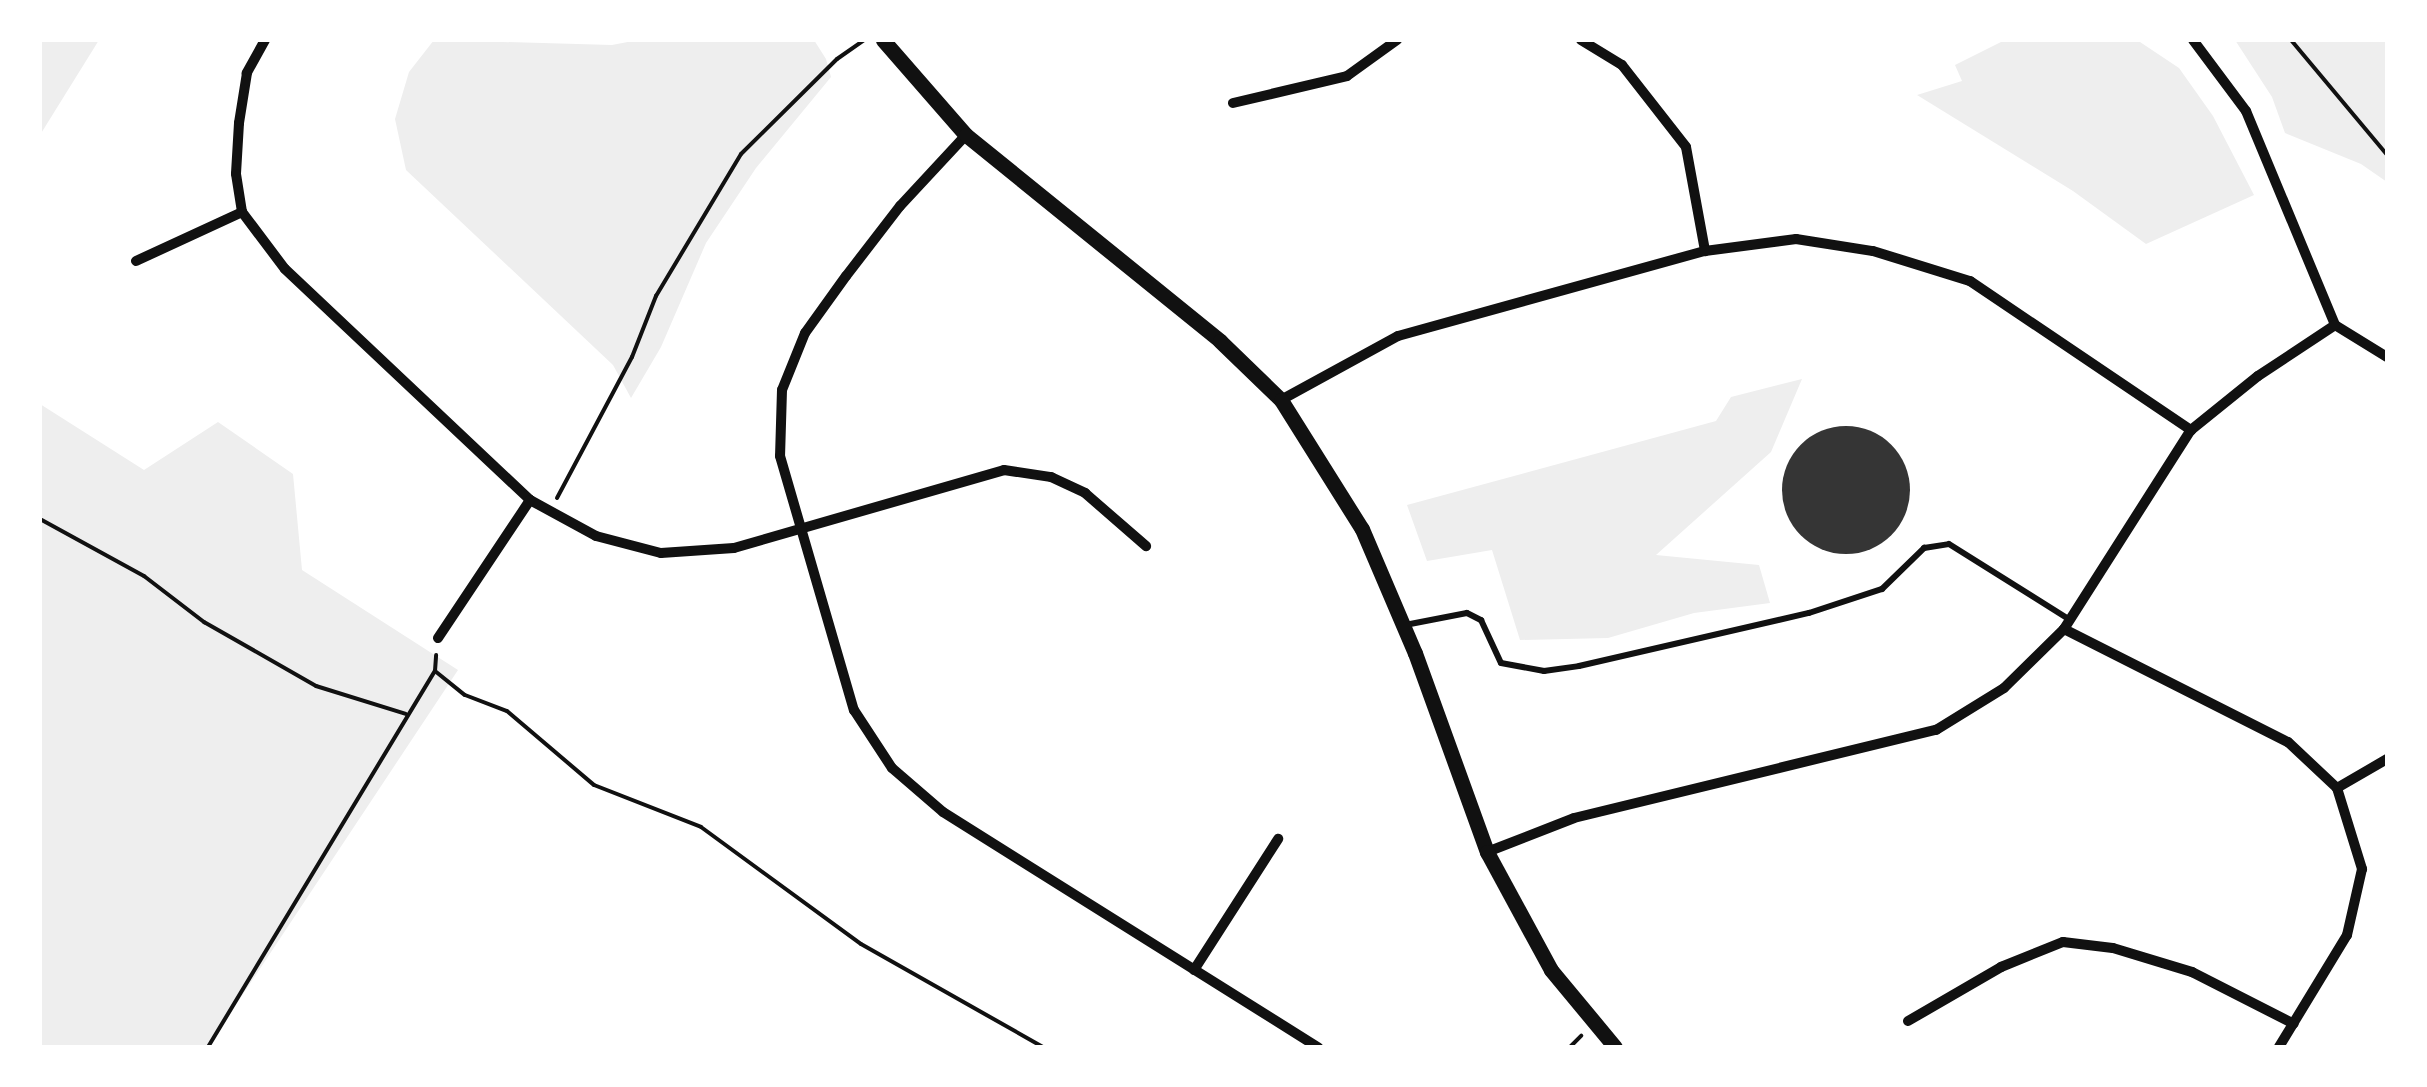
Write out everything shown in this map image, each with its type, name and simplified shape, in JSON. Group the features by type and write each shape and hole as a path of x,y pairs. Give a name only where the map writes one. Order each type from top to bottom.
{"street":[{"path":"265,40 246,73 239,123 236,174 242,212 285,269 530,500 596,536 661,553 734,548 1004,470 1052,477 1085,493 1146,546"},
{"path":"883,40 966,135 1220,340 1281,400 1362,529 1403,626 1487,852 1552,970 1615,1047"},
{"path":"1233,102 1346,76 1396,40"},
{"path":"1581,40 1622,64 1686,147 1705,251"},
{"path":"2194,40 2246,111 2334,324 2387,358"},
{"path":"966,135 900,206 804,332 782,390 780,456 799,532 854,710 892,768 943,812 1318,1047"},
{"path":"136,261 242,212"},
{"path":"1281,400 1398,336 1705,251 1796,239 1873,251 1970,281 2191,430"},
{"path":"1487,852 1574,818 1936,730 2004,688 2067,625 2191,430 2258,376 2334,324"},
{"path":"438,638 530,500"},
{"path":"2067,625 2288,742 2337,788 2362,869 2346,935 2278,1047"},
{"path":"2337,788 2387,758"},
{"path":"1194,970 1278,839"},
{"path":"1908,1022 2001,967 2062,942 2112,948 2192,972 2294,1024"}],"lane":[{"path":"1403,626 1467,613 1481,620 1500,663 1544,672 1809,614 1882,589 1924,548 1949,544 2067,625"}],"path":[{"path":"550,511 632,357 664,282 741,154 837,59 864,40"},
{"path":"2291,40 2387,154"},
{"path":"40,519 144,576 204,622 316,686 406,714"},
{"path":"208,1047 434,670 465,694 506,711 594,784 701,827 861,944 1043,1047"}],"shaded area":[{"path":"40,40 99,40 40,135"},
{"path":"434,40 612,45 638,40 814,40 826,59 831,77 756,168 706,243 661,347 631,398 613,365 406,170 395,119 409,72"},
{"path":"2005,40 2137,40 2179,68 2213,116 2254,195 2146,244 2073,191 1917,95 1962,81 1955,65"},
{"path":"2235,40 2387,40 2387,182 2361,164 2285,133 2272,97"},
{"path":"1802,379 1771,452 1656,555 1759,565 1770,603 1694,613 1608,638 1520,640 1492,550 1427,561 1407,505 1716,421 1731,397"},
{"path":"40,404 144,470 218,422 293,474 302,570 458,670 208,1047 40,1047"}],"building":[{"path":"1846,426 1870,431 1891,445 1905,466 1910,490 1905,514 1891,535 1870,549 1846,554 1822,549 1801,535 1787,514 1782,490 1787,466 1801,445 1822,431"}]}
